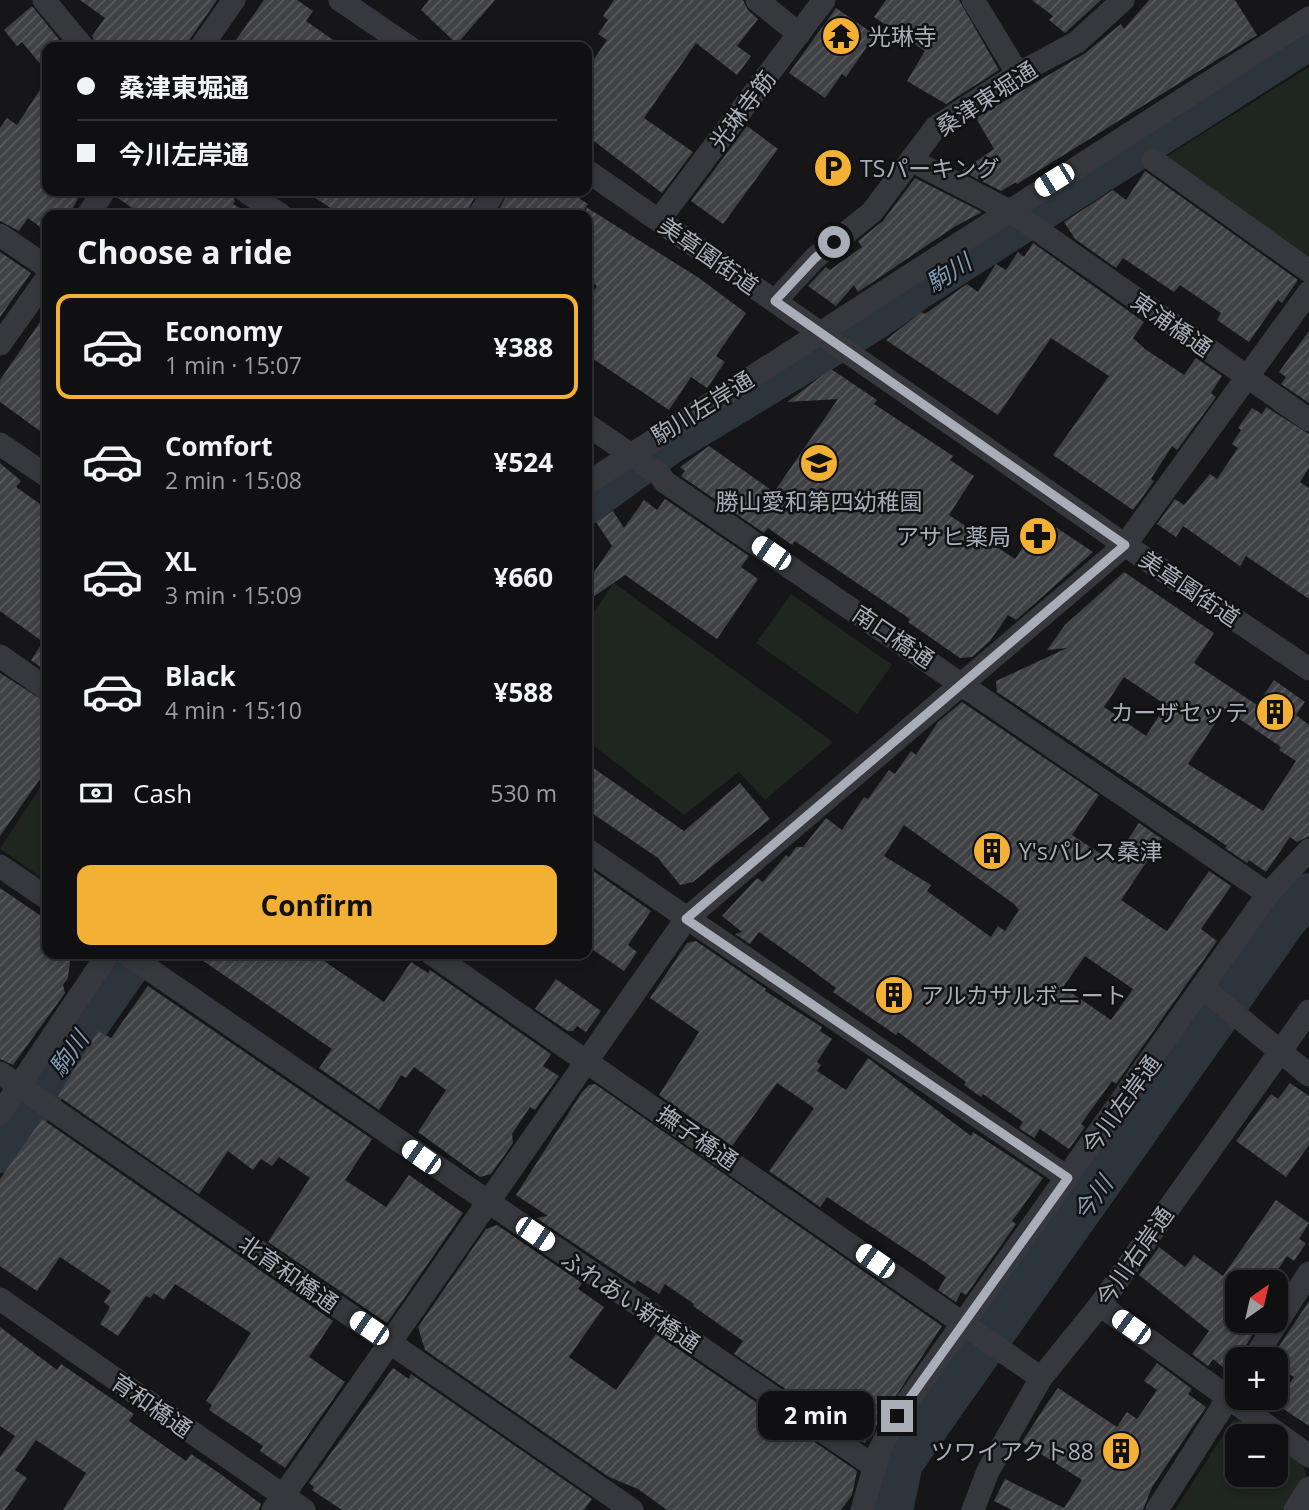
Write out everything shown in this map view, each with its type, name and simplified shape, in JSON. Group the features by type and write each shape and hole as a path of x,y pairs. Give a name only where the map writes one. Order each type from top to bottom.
{"street":[{"path":"44,0 79,42"},
{"path":"205,42 234,0"},
{"path":"340,0 402,42"},
{"path":"757,0 799,34"},
{"name":"光琳寺筋","path":"659,220 824,0"},
{"path":"973,0 1018,74"},
{"name":"桑津東堀通","path":"775,301 815,258 872,212 936,127 1018,74 1077,42 1123,0"},
{"name":"駒川左岸通","path":"592,480 792,350 826,338 846,314 1012,212 1309,18"},
{"path":"911,160 1012,212"},
{"path":"1153,160 1309,271"},
{"name":"美章園街道","path":"592,174 1125,545 1309,669"},
{"path":"252,196 274,210"},
{"name":"東浦橋通","path":"1012,212 1309,420"},
{"path":"0,235 42,264"},
{"path":"0,344 42,285"},
{"path":"278,1503 686,919 1125,545 1249,379 1309,292"},
{"path":"592,428 633,456"},
{"path":"0,444 42,473"},
{"name":"南口橋通","path":"633,456 659,474 665,482 1268,894"},
{"path":"0,656 42,685"},
{"name":"今川左岸通","path":"862,1510 879,1451 897,1416 1068,1178 1210,995 1268,894 1309,850"},
{"path":"592,853 1068,1178"},
{"path":"0,866 42,895"},
{"path":"0,1114 22,1088 105,959"},
{"name":"ふれあい新橋通","path":"134,959 875,1467"},
{"name":"撫子橋通","path":"439,959 1041,1378"},
{"path":"1210,995 1309,1074"},
{"name":"今川右岸通","path":"973,1510 988,1471 1041,1378 1100,1305 1272,1044 1309,1011"},
{"path":"0,1073 22,1088"},
{"name":"北育和橋通","path":"22,1088 632,1510"},
{"path":"1261,1347 1309,1273"},
{"name":"育和橋通","path":"0,1299 278,1503 304,1510"},
{"path":"1100,1305 1225,1386"},
{"path":"1157,1510 1225,1404"},
{"path":"1255,1410 1309,1456"},
{"path":"1295,1510 1309,1488"}],"shaded area":[{"path":"1309,67 1309,261 1161,160"},
{"path":"614,583 833,742 765,800 739,772 684,815 592,745 592,614"},
{"path":"791,594 892,665 857,714 756,643"},
{"path":"42,785 42,878 0,849"},
{"path":"1242,1418 1250,1424 1230,1424"},
{"path":"1225,1432 1225,1487 1288,1487 1288,1451 1302,1461 1306,1475 1282,1510 1175,1510"}],"building":[{"path":"80,0 217,0 189,42 95,42 92,36 105,18"},
{"path":"264,0 297,0 313,11 306,21 336,42 235,42"},
{"path":"429,0 495,0 459,42 455,42 421,10"},
{"path":"614,0 743,0 748,10 758,19 737,46 751,56 737,75 696,43 644,118 693,152 662,193 592,140 592,62 607,40 598,34 608,20 603,16"},
{"path":"886,0 959,0 999,70 946,104 907,81 925,51 874,17"},
{"path":"1032,0 1101,0 1065,33 1049,20 1053,16"},
{"path":"1149,0 1235,0 1257,35 1017,184 1016,182 1001,191 962,171 994,149 976,118 1084,54 1121,24 1124,29"},
{"path":"32,6 61,42 42,42 42,66 22,42 17,46 4,30"},
{"path":"836,8 875,35 846,77 842,74 825,98 789,73"},
{"path":"42,87 42,196 79,196 72,210 42,210 42,228 28,218 19,231 0,221 0,128 7,118 17,125"},
{"path":"747,126 778,149 723,224 691,201"},
{"path":"1145,171 1298,280 1282,303 1278,300 1249,342 1217,320 1221,313 1180,285 1174,292 1123,258 1116,268 1075,239 1064,222 1113,190 1126,200"},
{"path":"915,178 982,212 954,227 858,292 854,285 836,306 808,286 826,267 830,270 862,247 858,241 883,221"},
{"path":"233,196 233,204 243,210 136,210 116,197"},
{"path":"312,196 475,196 468,210 334,210"},
{"path":"506,196 576,196 588,204 584,210 499,210"},
{"path":"592,211 699,278 746,313 716,356 725,362 707,388 691,377 669,410 592,358 592,293 597,286 592,282"},
{"path":"1033,243 1144,322 1133,338 1145,349 1184,375 1196,358 1222,376 1211,393 1216,397 1177,450 1172,446 1151,479 1154,481 1133,510 1053,455 1109,376 1051,338 998,415 886,340 921,312 925,314 967,284 978,292 996,264 1006,270 1018,252 1024,257"},
{"path":"0,252 31,273 0,317"},
{"path":"42,319 42,432 0,402 0,380"},
{"path":"1309,331 1309,403 1281,384 1286,377 1279,372"},
{"path":"831,369 877,400 874,404 953,456 950,460 974,476 949,515 1015,559 1042,518 1093,552 1016,620 1008,615 990,641 972,657 960,658 908,622 910,619 795,541 792,545 768,528 764,533 681,476 685,471 680,467 709,446 774,492 838,399 787,402"},
{"path":"1266,407 1309,434 1309,468 1300,482 1309,488 1309,599 1246,556 1240,566 1183,526 1176,537 1157,524 1175,499 1184,505 1210,474 1217,479 1238,448 1232,444 1241,430 1238,428 1252,408 1262,414"},
{"path":"0,463 21,481 16,487 42,505 42,641 0,611"},
{"path":"665,499 749,556 741,567 758,579 717,639 625,575 592,598 592,575 612,546 596,522 613,511 624,528 644,500 657,510"},
{"path":"1124,572 1214,633 1194,663 1257,705 1274,680 1305,702 1296,715 1309,725 1309,836 1297,842 1290,837 1266,872 1249,860 1247,863 1225,848 1227,846 997,692 996,681 1067,648 1047,650 1065,625","holes":["1124,677 1166,705 1146,736 1104,707","1225,709 1281,747 1279,750 1296,761 1263,811 1188,764"]},
{"path":"42,644 42,668 31,660"},
{"path":"0,673 42,700 42,776 0,836"},
{"path":"962,702 1099,795 1072,835 1113,862 1139,823 1162,839 1121,900 1167,931 1209,871 1231,886 1201,929 1217,941 1116,1084 1112,1081 1081,1124 1085,1127 1069,1149 1040,1129 1034,1138 1019,1128 1023,1122 983,1094 981,1097 964,1085 966,1082 898,1032 896,1035 833,992 836,988 797,959 759,932 750,944 735,934 742,932 722,916 757,878 763,882 786,855 789,857 796,847 803,847 826,818 842,830 864,797 868,799 889,770 895,774 911,751 916,755 938,722","holes":["904,825 1014,904 1019,910 1005,931 998,926 991,937 927,891 931,885 884,856","1085,956 1133,989 1111,1020 1063,987"]},
{"path":"592,767 684,831 740,783 770,819 693,882 680,885 658,858 592,813"},
{"path":"592,870 651,911 628,945 637,952 624,971 592,949"},
{"path":"0,888 42,917 42,959 70,959 68,978 63,985 65,993 13,1065 0,1059"},
{"path":"696,941 766,989 765,991 822,1027 820,1031 832,1039 817,1062 821,1065 817,1071 846,1090 868,1058 971,1136 973,1132 1043,1178 1012,1221 1016,1224 966,1295 961,1292 956,1302 938,1290 946,1277 827,1197 820,1207 769,1171 814,1108 777,1083 732,1146 659,1095 699,1032 650,998 687,943"},
{"path":"200,959 321,959 384,1002 411,962 428,973 430,970 551,1054 543,1066 559,1076 535,1110 530,1107 512,1134 513,1143 491,1174 480,1177 418,1132 446,1090 414,1067 406,1078 401,1075 379,1110 319,1068 332,1049"},
{"path":"556,979 601,1011 586,1032 577,1026 573,1031 568,1031 535,1009"},
{"path":"148,986 372,1139 345,1180 386,1207 409,1175 463,1213 387,1323 268,1242 310,1178 279,1157 272,1166 261,1159 253,1170 228,1151 199,1194 58,1096 98,1031 111,1038"},
{"path":"1290,1083 1309,1096 1309,1145 1286,1177 1236,1141 1271,1094 1278,1099"},
{"path":"595,1084 942,1326 865,1443 734,1354 743,1341 693,1306 694,1304 665,1284 659,1294 637,1280 635,1284 536,1218 548,1216 516,1195 582,1092 589,1085"},
{"path":"42,1119 333,1321 309,1357 345,1382 285,1468 260,1451 263,1446 209,1410 212,1405 206,1401 251,1333 175,1284 164,1300 154,1293 150,1298 146,1296 118,1336 100,1324 110,1307 104,1302 111,1291 60,1257 37,1291 0,1266 0,1179"},
{"path":"1276,1200 1309,1223 1299,1239 1306,1243 1294,1261 1287,1256 1278,1270 1227,1270"},
{"path":"497,1225 582,1283 578,1289 604,1307 569,1357 616,1390 656,1334 857,1471 852,1495 841,1510 667,1510 638,1489 609,1477 425,1350 418,1327 486,1229"},
{"path":"1159,1247 1185,1267 1194,1255 1223,1276 1225,1273 1225,1334 1253,1334 1245,1347 1225,1347 1225,1368 1213,1359 1208,1366 1192,1354 1209,1331 1139,1275"},
{"path":"1309,1301 1309,1426 1285,1410 1288,1410 1288,1386 1294,1377 1288,1373 1288,1347 1279,1347"},
{"path":"0,1327 57,1370 61,1364 134,1414 129,1421 186,1461 191,1454 219,1473 261,1504 259,1510 63,1510 86,1473 36,1440 15,1470 27,1478 5,1510 0,1510 0,1457 15,1436 0,1426"},
{"path":"1157,1363 1192,1389 1188,1394 1206,1407 1152,1487 1143,1510 1012,1510 994,1501 1005,1479 1064,1508 1082,1480 1022,1442 1058,1388 1117,1427 1127,1412 1137,1419 1157,1390 1144,1381"},
{"path":"393,1368 409,1379 411,1374 592,1499 584,1510 342,1510 312,1490 314,1487 309,1483"}],"waterway":[{"name":"駒川","path":"592,500 670,443 875,319 916,290 1309,39"},
{"name":"今川","path":"892,1510 902,1463 1286,920 1309,894"},
{"name":"駒川","path":"0,1152 134,959"}],"place":[{"name":"光琳寺","path":"841,36"},
{"name":"TSパーキング","path":"833,168"},
{"name":"勝山愛和第四幼稚園","path":"819,463"},
{"name":"アサヒ薬局","path":"1038,536"},
{"name":"カーザセッテ","path":"1275,712"},
{"name":"Y'sパレス桑津","path":"992,851"},
{"name":"アルカサルボニート","path":"894,995"},
{"name":"ツワイアクト88","path":"1121,1451"}],"route":[{"path":"834,242 815,258 775,301 1125,545 686,919 1068,1178 897,1416"}]}
